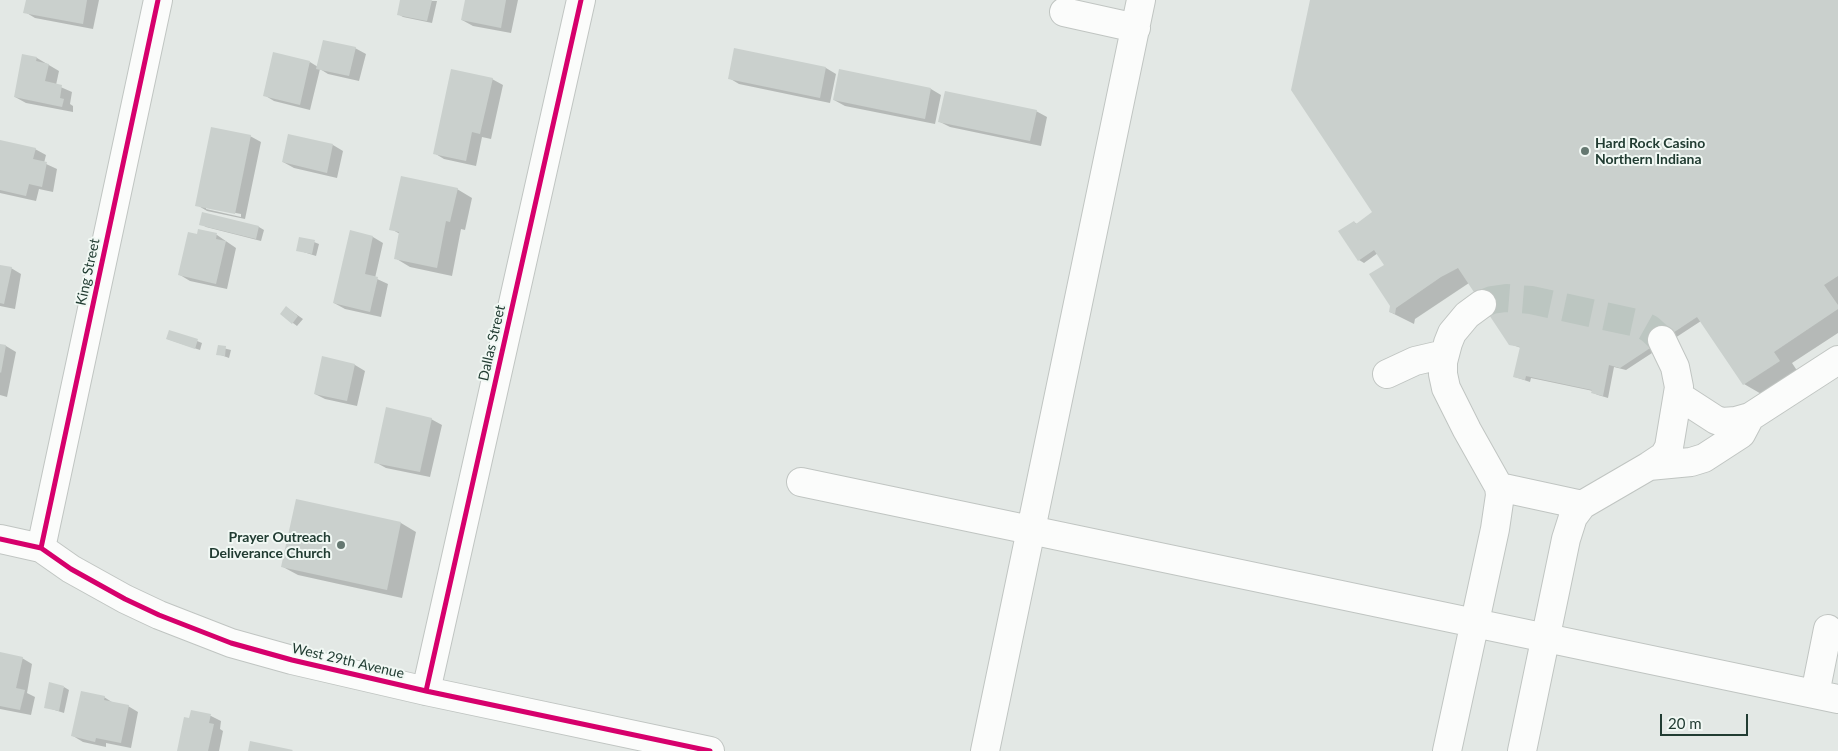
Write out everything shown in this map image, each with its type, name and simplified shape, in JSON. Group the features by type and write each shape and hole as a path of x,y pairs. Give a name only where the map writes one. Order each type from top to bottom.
{"street":[{"name":"King Street","path":"41,548 158,0"},
{"name":"Dallas Street","path":"426,691 581,0"},
{"path":"985,751 1141,0"},
{"path":"1064,12 1136,28"},
{"path":"1447,751 1500,502 1499,487 1446,388 1443,374 1445,354 1450,338 1460,322 1482,304"},
{"path":"1522,751 1569,528 1577,510 1582,505 1649,466 1667,452 1679,396 1679,379 1676,367 1662,340"},
{"path":"1387,374 1415,361 1445,354"},
{"path":"1679,396 1711,418 1722,422 1736,421 1750,417 1838,360"},
{"path":"1649,466 1691,462 1704,458 1740,434 1750,417"},
{"path":"801,482 1826,697 1828,629"},
{"path":"1499,487 1582,505"},
{"name":"West 29th Avenue","path":"0,539 41,548 97,584 159,615 200,632 258,651 426,691 710,751"}],"building":[{"path":"26,0 87,0 83,24 23,13"},
{"path":"400,0 432,0 427,21 397,15"},
{"path":"465,0 506,0 501,28 461,20"},
{"name":"Hard Rock Casino Northern Indiana","path":"1310,0 1838,0 1838,276 1824,285 1838,305 1838,309 1774,352 1780,361 1743,385 1697,317 1620,368 1609,365 1603,396 1591,393 1592,390 1526,376 1525,380 1513,377 1520,347 1509,345 1458,268 1441,277 1396,308 1395,314 1389,312 1390,306 1369,274 1384,265 1374,250 1358,261 1338,231 1354,221 1356,224 1372,212 1291,90"},
{"path":"323,40 356,47 349,76 316,69"},
{"path":"734,48 826,67 820,98 728,79"},
{"path":"273,52 310,61 300,105 263,96"},
{"path":"22,54 37,57 36,61 49,64 45,81 62,85 60,98 64,99 62,107 14,97"},
{"path":"451,69 493,78 480,134 472,132 466,161 433,154"},
{"path":"839,69 931,88 925,119 833,100"},
{"path":"945,91 1037,110 1030,141 938,122"},
{"path":"211,127 251,135 235,214 195,206"},
{"path":"288,134 333,144 327,173 282,162"},
{"path":"0,140 36,148 33,159 47,162 42,187 29,184 26,196 0,190"},
{"path":"401,176 458,188 450,222 446,221 437,268 394,259 399,232 389,230"},
{"path":"202,212 259,226 256,239 199,225"},
{"path":"198,229 217,233 216,239 226,241 216,284 178,275 188,232 197,234"},
{"path":"350,230 373,236 365,274 378,277 370,312 333,303"},
{"path":"299,237 315,240 312,254 296,251"},
{"path":"0,265 12,267 4,304 0,303"},
{"path":"286,306 298,316 292,324 280,314"},
{"path":"169,330 198,339 195,349 166,339"},
{"path":"0,344 6,345 1,373 0,372"},
{"path":"218,345 226,346 225,356 216,355"},
{"path":"322,356 355,364 347,401 314,394"},
{"path":"386,407 432,418 420,472 374,463"},
{"name":"Prayer Outreach Deliverance Church","path":"296,499 401,522 387,590 281,567"},
{"path":"0,652 23,657 16,688 25,690 20,710 0,706"},
{"path":"49,682 64,686 59,711 44,708"},
{"path":"81,691 105,696 104,700 129,705 121,743 96,738 95,742 71,736"},
{"path":"191,710 211,714 209,723 214,724 208,751 177,751 184,717 189,718"},
{"path":"250,741 293,750 248,751"}],"tunnel":[{"path":"1482,304 1506,298 1531,300 1641,324 1662,340"}],"cycle path":[{"path":"41,548 158,0"},
{"path":"426,691 581,0"},
{"path":"0,539 41,548 71,569 125,599 159,615 231,643 292,660 426,691 710,751"}],"place":[{"name":"Hard Rock Casino Northern Indiana","path":"1585,151"},
{"name":"Prayer Outreach Deliverance Church","path":"341,545"}]}
